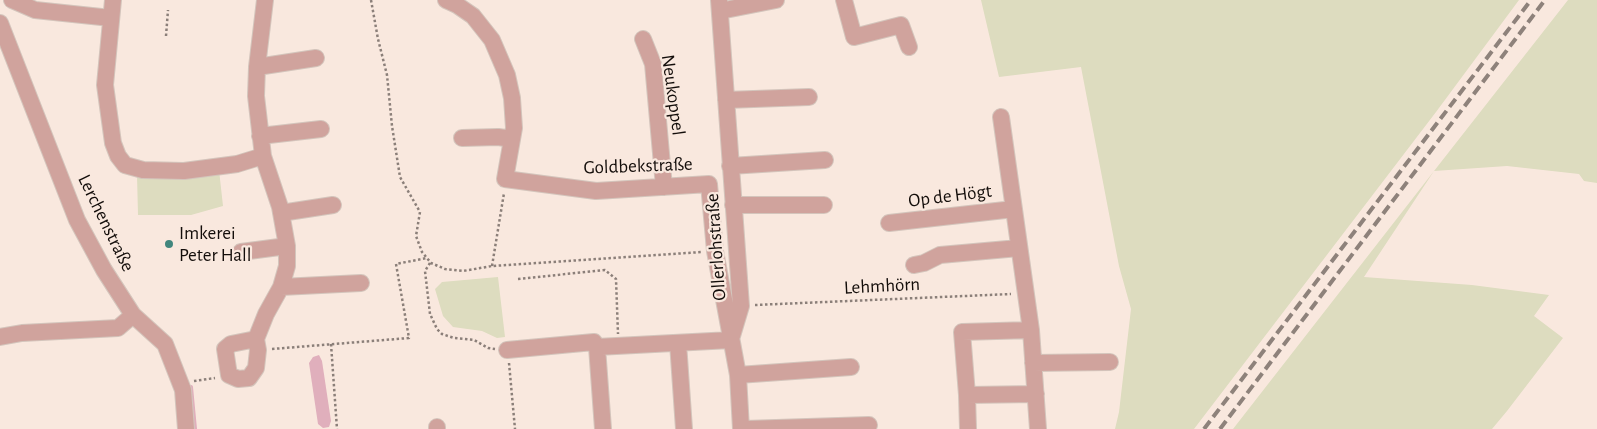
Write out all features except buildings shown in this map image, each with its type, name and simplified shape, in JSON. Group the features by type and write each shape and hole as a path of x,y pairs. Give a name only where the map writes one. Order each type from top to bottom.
{"street":[{"path":"12,0 35,10 111,18"},
{"path":"113,0 104,85 113,143 118,156 126,165 143,170 184,170 220,167 263,156"},
{"path":"257,344 231,344 225,349 229,375 238,379 249,378 256,368 257,344 266,314 281,288 287,266 287,246 281,213 263,156 256,96 257,67 265,0"},
{"path":"446,0 473,16 492,40 507,75 512,98 514,128 505,179"},
{"path":"720,6 776,0"},
{"path":"844,0 854,37 902,25 909,47"},
{"name":"Ollerlohstraße","path":"720,6 741,306 731,340"},
{"name":"Lerchenstraße","path":"0,23 77,220 104,270 133,315 165,344 183,390 186,429"},
{"name":"Neukoppel","path":"643,39 653,64 664,187"},
{"path":"257,67 316,58"},
{"path":"726,100 809,97"},
{"name":"Op de Högt","path":"1001,117 1030,330 1038,429"},
{"path":"260,136 321,128"},
{"path":"462,138 512,138"},
{"path":"730,166 825,160"},
{"name":"Goldbekstraße","path":"505,179 596,191 709,184"},
{"name":"Ollerlohstraße","path":"709,184 716,251 738,375 743,429"},
{"path":"281,213 333,205"},
{"path":"733,205 824,205"},
{"name":"Op de Högt","path":"889,223 1014,209"},
{"path":"241,252 287,246"},
{"path":"914,265 924,263 940,255 1020,248"},
{"path":"281,288 361,284"},
{"path":"0,337 22,332 118,328 133,315"},
{"path":"968,429 962,332 1030,330"},
{"path":"597,347 731,340"},
{"path":"507,350 594,342 597,347 603,429"},
{"path":"678,343 684,429"},
{"path":"1033,363 1110,362"},
{"path":"738,375 850,367"},
{"path":"967,395 1036,394"},
{"path":"743,429 869,425"}],"path":[{"path":"371,0 387,75 400,177 420,212 416,236 422,252 430,263 445,269 464,271 492,266 716,251"},
{"path":"166,36 168,10"},
{"path":"492,266 505,179"},
{"path":"257,344 331,344 410,338 396,264 427,258"},
{"path":"430,263 425,271 430,314 442,334 454,338 474,340 488,348 507,350 511,373 515,429"},
{"path":"518,279 605,270 616,279 619,345"},
{"name":"Lehmhörn","path":"741,306 1025,293"},
{"path":"331,344 337,429"},
{"path":"180,384 229,375"}],"green space":[{"path":"981,0 1519,0 1194,429 1115,429 1119,412 1131,309 1119,266 1081,67 999,77"},
{"path":"1568,0 1597,0 1597,183 1584,181 1579,174 1507,166 1434,171"},
{"path":"219,170 223,206 191,215 138,215 137,175"},
{"path":"1434,171 1364,277 1472,285 1549,295 1534,316 1563,338 1507,411 1492,429 1233,429"},
{"path":"498,277 505,337 497,338 482,331 453,327 443,316 435,289 442,282"}],"shaded area":[{"path":"319,355 322,361 331,421 329,427 323,428 318,424 309,363 313,357"}],"waterway":[{"path":"191,387 195,429"}],"railway":[{"path":"1204,429 1531,0"},
{"path":"1220,429 1545,0"}],"place":[{"name":"Imkerei Peter Hall","path":"169,244"}]}
